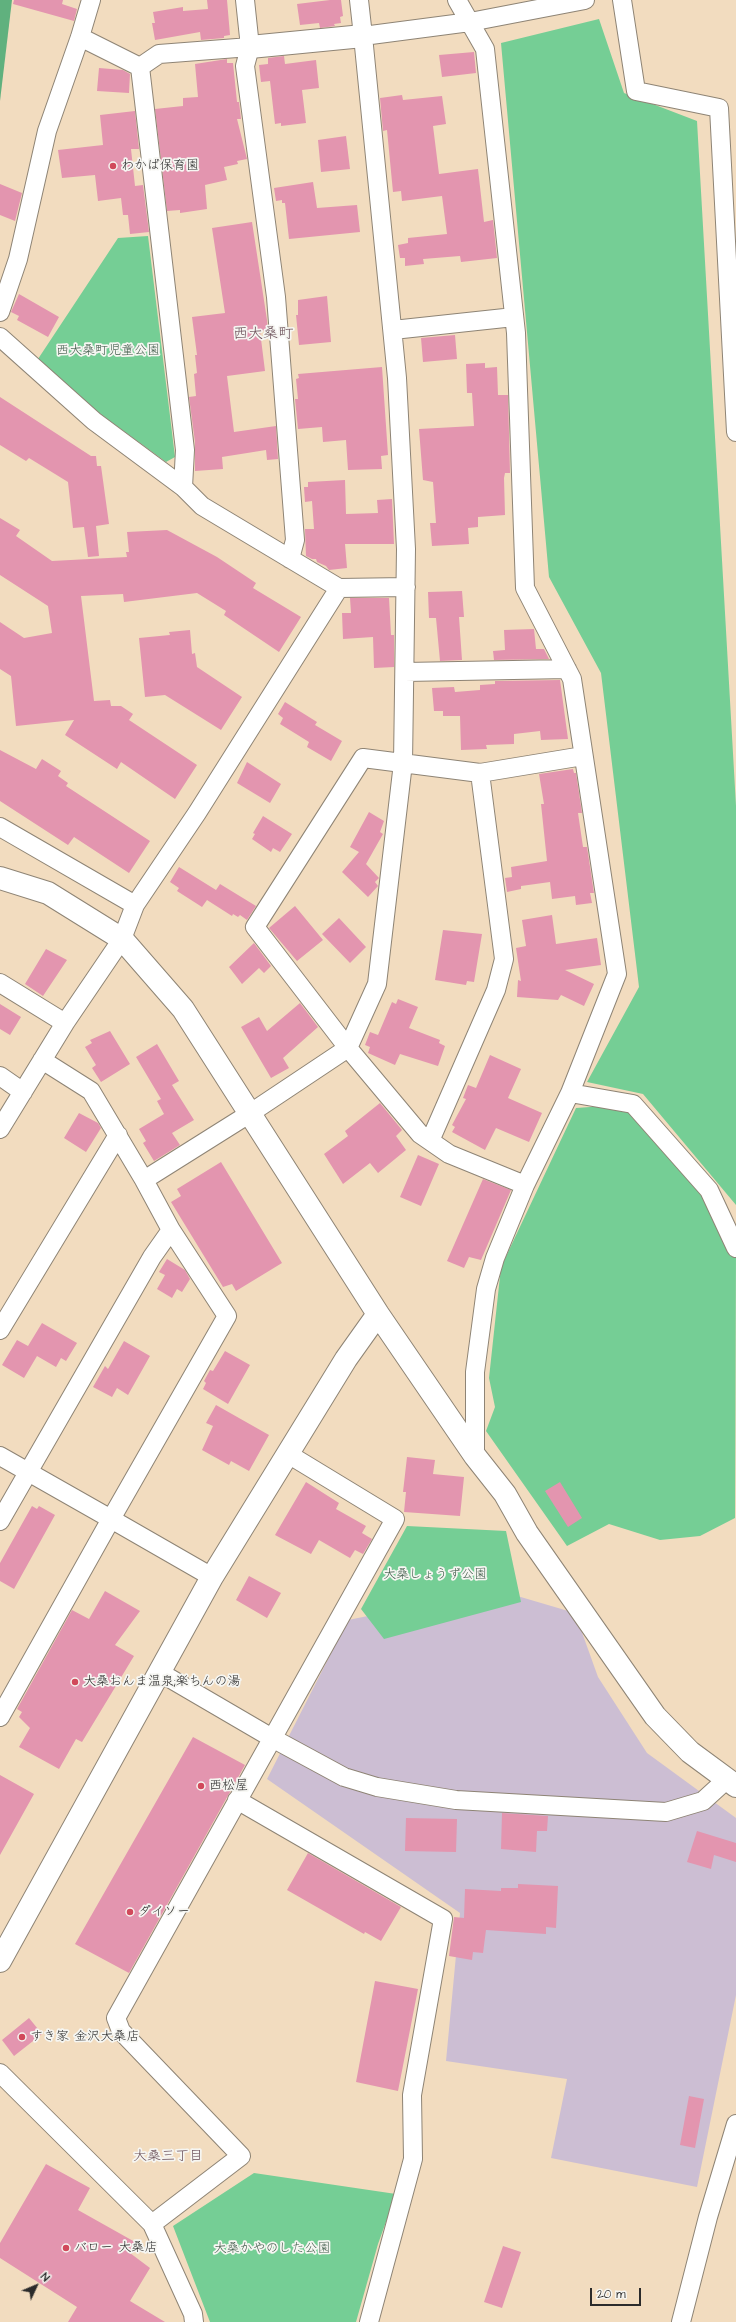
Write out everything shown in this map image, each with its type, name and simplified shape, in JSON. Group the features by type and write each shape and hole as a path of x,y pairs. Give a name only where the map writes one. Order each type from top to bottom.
{"street":[{"path":"0,312 18,259 47,131 91,0"},
{"path":"245,0 250,47 245,66 276,297 295,540 290,559"},
{"path":"144,1180 249,1114 348,1048 377,984 403,763 406,587 399,401 359,0"},
{"path":"457,0 486,49 514,317 524,588 572,679 617,974 570,1093 525,1185 495,1258 486,1289 475,1372 475,1456"},
{"path":"140,67 159,54 363,36 470,22 585,0"},
{"path":"622,0 636,91 719,108 736,432"},
{"path":"80,36 140,67"},
{"path":"140,67 185,450 183,487"},
{"path":"393,330 514,317"},
{"path":"0,337 94,421 183,487 202,506 339,588 406,587"},
{"path":"0,1129 65,1023 122,939 135,905 197,813 339,588"},
{"path":"405,672 567,669"},
{"path":"525,1185 449,1154 420,1134 348,1048 255,927 363,758 480,773 583,756"},
{"path":"430,1142 496,990 504,959 480,773"},
{"path":"0,827 135,905"},
{"path":"0,878 48,893 122,939 183,1009 378,1314 475,1456 505,1494 527,1533 655,1716 690,1752 731,1783 703,1801 666,1812 456,1800 377,1787 344,1777 272,1738 159,1672"},
{"path":"0,983 65,1023"},
{"path":"0,1716 227,1316 171,1230 144,1180 91,1091 42,1060"},
{"path":"0,1076 23,1092"},
{"path":"570,1093 633,1104 709,1190 736,1248"},
{"path":"0,1330 118,1135"},
{"path":"0,1521 152,1257 171,1230"},
{"path":"0,1961 212,1577 346,1359 378,1314"},
{"path":"152,2224 240,2156 121,2031 116,2018 395,1519 288,1454"},
{"path":"0,1456 212,1577"},
{"path":"237,1800 443,1919 412,2095 413,2159 369,2322"},
{"path":"0,2073 152,2224 193,2314 194,2322"},
{"path":"681,2322 708,2218 736,2124"}],"shaded area":[{"path":"497,1590 575,1613 598,1677 647,1753 736,1818 736,1995 697,2187 551,2158 567,2079 446,2061 460,1913 267,1779 348,1620"}],"green space":[{"path":"0,0 12,0 0,101"},
{"path":"599,19 624,93 697,121 736,806 736,1205 643,1094 587,1082 639,987 601,673 549,577 501,43"},
{"name":"西大桑町児童公園","path":"148,236 175,457 166,462 88,405 38,359 118,238"},
{"path":"633,1104 709,1190 736,1248 735,1518 700,1536 660,1540 609,1524 567,1546 486,1431 495,1407 489,1378 501,1267 576,1108"},
{"name":"大桑しょうず公園","path":"407,1526 506,1531 521,1602 384,1639 361,1609"},
{"name":"大桑かやのした公園","path":"254,2173 396,2194 378,2244 356,2322 210,2322 173,2226"}],"building":[{"path":"14,0 63,0 62,4 77,9 74,21 13,4"},
{"path":"207,0 227,0 230,35 224,36 224,38 201,40 200,32 155,40 152,23 155,23 153,12 183,7 183,11 208,9"},
{"path":"341,0 343,16 340,17 341,23 334,24 335,26 320,28 319,23 300,25 297,4"},
{"path":"474,52 476,73 442,77 439,55"},
{"path":"284,56 285,64 316,60 319,88 302,90 306,123 281,126 281,123 275,124 270,81 261,82 259,65 268,64 268,58"},
{"path":"227,59 227,63 233,63 237,102 239,102 241,119 237,119 247,159 237,161 238,164 224,167 227,180 205,185 207,209 180,213 180,210 167,211 155,109 183,106 183,98 198,97 195,64"},
{"path":"99,68 123,70 130,74 129,93 97,91"},
{"path":"402,95 403,100 442,96 446,124 433,126 439,174 478,169 484,222 493,220 497,258 461,262 460,256 423,259 424,264 405,266 405,258 400,258 398,245 408,243 408,238 447,234 442,196 402,201 401,191 393,192 387,130 383,131 380,98"},
{"path":"135,111 139,149 131,149 135,186 143,185 149,232 130,234 128,215 123,215 121,198 98,201 95,175 62,178 58,150 103,145 100,115"},
{"path":"346,136 350,169 321,172 318,140"},
{"path":"313,182 317,208 357,205 360,232 289,239 285,203 282,203 282,200 276,201 274,188"},
{"path":"0,184 22,193 15,221 0,215"},
{"path":"252,222 268,330 260,331 265,371 227,376 234,432 276,426 278,459 267,460 266,450 222,457 223,469 195,471 195,442 189,397 196,396 194,374 197,373 195,355 197,355 192,317 225,313 212,228"},
{"path":"19,294 59,317 48,337 17,320 19,316 11,312"},
{"path":"327,296 331,342 299,345 296,315 298,315 298,300"},
{"path":"455,335 457,359 423,362 421,338"},
{"path":"485,363 485,368 497,367 498,395 508,395 510,473 505,473 504,478 505,515 478,517 478,527 468,528 469,544 432,546 430,523 436,523 433,482 423,480 419,429 474,426 472,393 467,393 466,364"},
{"path":"382,367 388,455 381,456 382,469 348,470 346,440 323,442 322,427 298,429 295,399 298,399 296,379 299,378 298,374"},
{"path":"0,397 91,456 96,456 97,466 101,466 109,524 96,526 99,556 88,557 84,527 73,528 68,482 29,458 26,461 0,445"},
{"path":"345,480 346,514 378,513 377,500 392,499 394,544 345,544 347,568 329,570 326,566 317,562 316,559 306,556 305,529 314,529 312,501 305,502 304,487 308,487 308,482"},
{"path":"0,518 20,530 16,536 52,561 127,557 126,552 129,552 127,532 167,530 217,557 256,583 253,588 301,617 279,652 224,615 226,611 197,593 124,602 123,594 81,596 94,701 110,700 111,706 121,706 133,714 129,720 197,765 175,799 121,762 117,769 65,735 74,720 16,726 11,676 0,669 0,622 24,638 52,633 48,606 0,575"},
{"path":"462,591 464,617 459,617 462,660 440,661 436,618 429,618 428,592"},
{"path":"350,598 389,598 391,635 394,635 394,667 374,668 373,637 343,639 342,613 351,613"},
{"path":"534,629 536,649 544,649 549,659 494,660 493,651 505,650 504,630"},
{"path":"190,630 192,654 195,653 197,667 242,697 221,730 165,695 145,697 139,638 170,635 169,632"},
{"path":"560,680 568,739 541,740 540,731 514,734 514,744 486,745 487,749 461,750 460,716 443,716 443,711 434,711 432,688 454,687 455,692 480,690 480,685 495,684 495,681"},
{"path":"285,702 317,722 315,725 342,741 331,761 307,747 309,742 280,724 283,718 278,714"},
{"path":"0,750 36,769 42,759 61,771 58,776 68,783 66,786 150,841 129,873 74,837 68,845 0,801"},
{"path":"247,762 281,784 270,803 237,783"},
{"path":"573,769 574,773 576,773 582,813 578,813 583,847 587,847 594,893 590,893 592,903 576,905 575,896 552,899 550,882 521,886 521,889 507,892 505,878 512,877 511,867 547,861 541,804 544,804 539,774"},
{"path":"369,812 384,821 380,832 383,834 366,864 379,878 375,882 378,886 368,897 342,872 359,852 350,847"},
{"path":"263,816 292,834 280,852 273,848 271,852 252,839 255,834 253,833"},
{"path":"179,867 216,890 220,884 256,906 247,920 240,915 238,917 233,914 232,916 207,900 202,907 177,891 179,888 170,882"},
{"path":"295,906 323,940 297,961 269,928"},
{"path":"552,915 556,944 597,938 601,965 565,970 594,984 584,1006 561,995 558,1000 517,997 518,980 521,981 516,948 526,946 522,920"},
{"path":"339,918 366,947 350,963 322,934"},
{"path":"443,930 482,934 474,982 467,981 466,985 435,980"},
{"path":"254,943 271,966 264,973 259,968 242,984 229,967"},
{"path":"46,949 67,960 43,996 25,984"},
{"path":"398,999 418,1007 409,1028 440,1040 439,1043 445,1046 438,1066 400,1054 395,1065 368,1053 370,1047 365,1045 370,1032 378,1035 392,1002 396,1004"},
{"path":"300,1003 318,1027 283,1058 289,1068 271,1078 241,1027 259,1017 267,1031"},
{"path":"0,1004 21,1017 10,1035 0,1029"},
{"path":"110,1031 130,1064 101,1082 92,1068 96,1065 85,1047 92,1043 90,1040"},
{"path":"157,1044 179,1081 172,1085 194,1120 172,1133 180,1145 154,1161 143,1143 146,1141 139,1129 164,1114 157,1101 161,1099 136,1057"},
{"path":"490,1055 521,1069 508,1098 542,1113 529,1142 496,1128 485,1150 452,1132 455,1127 452,1125 466,1099 463,1098 468,1085 476,1088"},
{"path":"380,1103 402,1130 396,1136 406,1150 378,1173 370,1163 343,1184 324,1154 348,1136 345,1131"},
{"path":"79,1113 98,1123 101,1128 86,1152 64,1138"},
{"path":"418,1155 439,1164 421,1206 400,1197"},
{"path":"221,1162 282,1263 236,1291 232,1284 223,1287 171,1202 181,1196 177,1189"},
{"path":"483,1179 511,1190 481,1260 469,1257 464,1268 447,1261"},
{"path":"167,1259 185,1270 190,1279 182,1292 177,1289 172,1298 157,1289 165,1275 159,1272"},
{"path":"42,1323 77,1343 66,1361 61,1358 56,1367 37,1356 24,1378 2,1365 17,1340 28,1346"},
{"path":"124,1341 150,1356 128,1395 117,1388 112,1397 93,1387 105,1366 108,1369"},
{"path":"225,1351 250,1365 228,1404 203,1389 206,1383 204,1381 210,1370 213,1371"},
{"path":"216,1405 269,1435 249,1471 231,1461 229,1465 202,1450 213,1426 206,1423"},
{"path":"407,1457 435,1460 433,1474 464,1477 460,1516 404,1512 406,1492 403,1492"},
{"path":"306,1482 339,1503 336,1509 366,1526 362,1533 372,1539 363,1554 355,1550 350,1558 319,1540 311,1554 275,1535"},
{"path":"560,1482 582,1518 568,1527 545,1491"},
{"path":"32,1506 37,1509 39,1506 55,1515 14,1589 0,1581 0,1563"},
{"path":"249,1576 281,1593 267,1618 236,1600"},
{"name":"大桑おんま温泉;楽ちんの湯","path":"105,1591 140,1611 115,1645 134,1656 82,1742 76,1739 59,1769 19,1747 30,1728 19,1717 22,1712 17,1709 72,1610 89,1619"},
{"path":"193,1737 245,1765 129,1973 75,1944"},
{"path":"0,1775 34,1794 0,1855"},
{"path":"502,1813 548,1816 547,1831 537,1831 536,1852 501,1849"},
{"path":"406,1818 457,1819 456,1852 405,1851"},
{"path":"697,1831 736,1843 736,1862 714,1855 711,1869 687,1862"},
{"path":"308,1853 401,1907 381,1941 365,1932 364,1934 287,1890"},
{"path":"518,1884 558,1886 556,1928 546,1927 546,1934 486,1930 483,1953 473,1952 472,1960 449,1956 454,1917 464,1918 465,1889 501,1891 501,1888 518,1888"},
{"path":"375,1981 418,1989 398,2091 356,2082"},
{"name":"すき家 金沢大桑店","path":"29,2018 42,2034 14,2056 2,2040"},
{"path":"689,2096 704,2099 695,2148 680,2145"},
{"name":"バロー 大桑店","path":"46,2164 90,2188 78,2210 135,2242 130,2253 150,2268 130,2301 165,2322 68,2322 77,2307 0,2258 0,2243"},
{"path":"503,2246 521,2252 502,2308 484,2302"}],"place":[{"name":"わかば保育園","path":"113,166"},
{"name":"大桑おんま温泉;楽ちんの湯","path":"75,1682"},
{"name":"西松屋","path":"201,1786"},
{"name":"ダイソー","path":"130,1912"},
{"name":"すき家 金沢大桑店","path":"22,2037"},
{"name":"バロー 大桑店","path":"66,2248"}],"district":[{"name":"西大桑町","path":"263,335"},
{"name":"大桑三丁目","path":"168,2157"}]}
